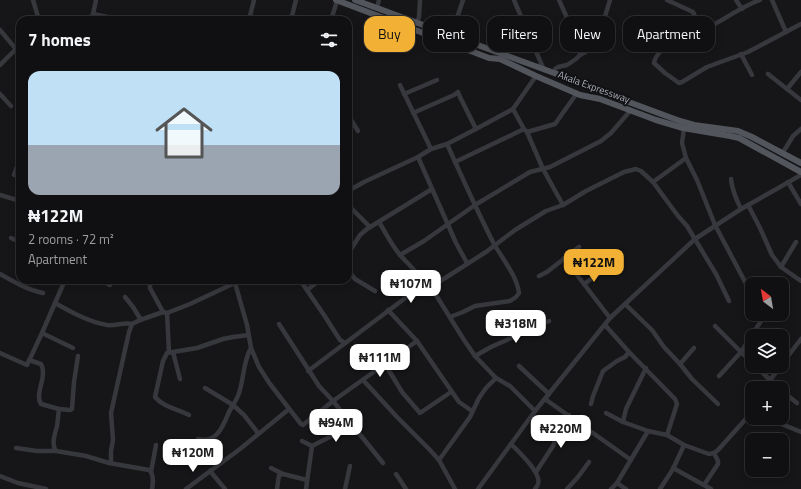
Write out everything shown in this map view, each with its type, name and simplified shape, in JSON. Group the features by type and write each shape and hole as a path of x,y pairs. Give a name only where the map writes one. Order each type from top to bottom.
{"main road":[{"name":"Akala Expressway","path":"336,0 489,58 500,59 579,94 684,128 739,138 801,173"},
{"name":"Akala Expressway","path":"356,0 423,25"},
{"name":"Akala Expressway","path":"479,46 680,121 694,125 738,131 752,136 782,154 801,163"},
{"path":"561,86 565,77"},
{"path":"579,83 579,94"}],"street":[{"path":"33,0 38,16"},
{"path":"96,0 93,14 103,16"},
{"path":"250,16 254,0"},
{"path":"292,16 296,0"},
{"path":"332,16 336,0"},
{"path":"377,8 379,0"},
{"path":"417,23 419,17 420,0"},
{"path":"458,16 463,0"},
{"path":"514,0 544,70"},
{"path":"559,0 576,36 580,55"},
{"path":"554,73 558,67 567,65 593,46 602,26 610,0"},
{"path":"667,0 693,12 695,16"},
{"path":"736,0 742,9"},
{"path":"715,24 760,0"},
{"path":"772,0 786,32"},
{"path":"661,52 654,63 679,83 693,76 707,66 748,52 801,24"},
{"path":"0,30 16,49 0,65"},
{"path":"741,54 752,76"},
{"path":"787,89 801,72"},
{"path":"768,74 801,100"},
{"path":"352,190 431,149 447,144 514,109 536,76"},
{"path":"404,94 437,80"},
{"path":"400,85 431,149"},
{"path":"413,113 458,92 476,129"},
{"path":"0,94 11,106"},
{"path":"455,162 525,131 555,124 579,94"},
{"path":"514,109 564,205"},
{"path":"400,254 424,241 475,205 530,172 545,170 601,141 611,133 630,110"},
{"path":"352,121 358,131"},
{"path":"684,128 682,143 686,158 697,180 715,225 745,282"},
{"path":"782,154 793,136 801,129"},
{"path":"447,144 475,205 519,288 519,293 510,301 475,306 450,317"},
{"path":"418,157 456,243 467,263"},
{"path":"653,182 686,158"},
{"path":"14,175 16,169"},
{"path":"431,287 486,252 515,230 546,211 564,205 586,190 624,172 631,169 636,169 641,171 653,182 678,216 688,226 716,274 729,301"},
{"path":"478,489 535,410 610,318 695,239 715,225 801,173"},
{"path":"731,179 733,191 741,209"},
{"path":"788,182 801,204"},
{"path":"352,248 360,235 370,227 432,189"},
{"path":"0,195 16,201"},
{"path":"748,205 772,255 781,267 801,281"},
{"path":"352,209 370,227"},
{"path":"379,222 400,254 421,277 424,285"},
{"path":"11,238 16,240"},
{"path":"781,267 796,242"},
{"path":"539,276 547,272 579,247"},
{"path":"564,258 610,318"},
{"path":"584,284 614,263"},
{"path":"0,274 16,283"},
{"path":"352,275 355,279 375,291"},
{"path":"19,284 43,293"},
{"path":"0,353 25,365 27,364 63,284"},
{"path":"150,284 150,288 165,313 171,352 180,379"},
{"path":"55,303 83,317 99,322 112,325 132,324 190,304 235,284 249,335 251,348 259,367 289,410 303,425 333,401 417,340"},
{"path":"303,284 340,340 345,343"},
{"path":"307,290 315,284"},
{"path":"308,371 340,348 403,298 424,285 427,285 431,287 464,340 476,356 496,378 510,386 535,410"},
{"path":"125,297 141,320"},
{"path":"625,304 652,330 664,347 692,379 718,404"},
{"path":"388,310 417,340 459,402 472,411"},
{"path":"476,356 491,346 550,321"},
{"path":"719,376 741,352 761,321"},
{"path":"111,463 113,440 111,413 132,324"},
{"path":"279,324 308,371 383,463"},
{"path":"605,325 675,399 677,404 666,435"},
{"path":"715,326 745,356"},
{"path":"42,333 73,348"},
{"path":"189,415 162,403 155,397 163,361 167,353 197,348 232,337 249,335"},
{"path":"789,355 801,339"},
{"path":"340,340 340,348"},
{"path":"198,439 207,440 220,432 239,394 247,356 251,348"},
{"path":"680,364 694,348"},
{"path":"591,404 603,371 625,357 629,352"},
{"path":"29,360 41,364 43,368 39,402 41,404 59,409 70,410 72,409 78,356"},
{"path":"385,364 402,392 420,413 452,392"},
{"path":"519,366 549,394"},
{"path":"623,422 626,409 646,368"},
{"path":"762,373 770,380 775,373"},
{"path":"439,460 470,417 479,398 496,378"},
{"path":"363,380 439,460 455,489"},
{"path":"205,388 233,405 244,415 258,433"},
{"path":"789,397 797,403"},
{"path":"545,399 631,460"},
{"path":"56,452 54,450 54,438 59,409"},
{"path":"186,489 289,410"},
{"path":"606,413 623,422 648,431 666,435 684,445 709,454 718,450 745,421"},
{"path":"536,472 553,446 559,431 569,416"},
{"path":"312,446 353,425"},
{"path":"782,425 801,432"},
{"path":"611,489 631,460 648,431"},
{"path":"302,441 312,446"},
{"path":"511,444 536,472 539,483 535,489"},
{"path":"152,489 154,480 151,472 156,445"},
{"path":"660,489 673,468 684,445"},
{"path":"306,489 312,446"},
{"path":"16,448 86,456 111,463 149,470 151,472"},
{"path":"704,485 718,464 714,453"},
{"path":"567,489 578,477 588,462"},
{"path":"345,489 350,466"},
{"path":"271,468 283,474 307,480"},
{"path":"673,468 712,489"},
{"path":"210,471 225,489"},
{"path":"277,489 279,476 283,474"},
{"path":"396,474 406,489"},
{"path":"0,476 18,483 46,489"},
{"path":"17,489 18,483"},
{"path":"616,483 626,489"}]}
